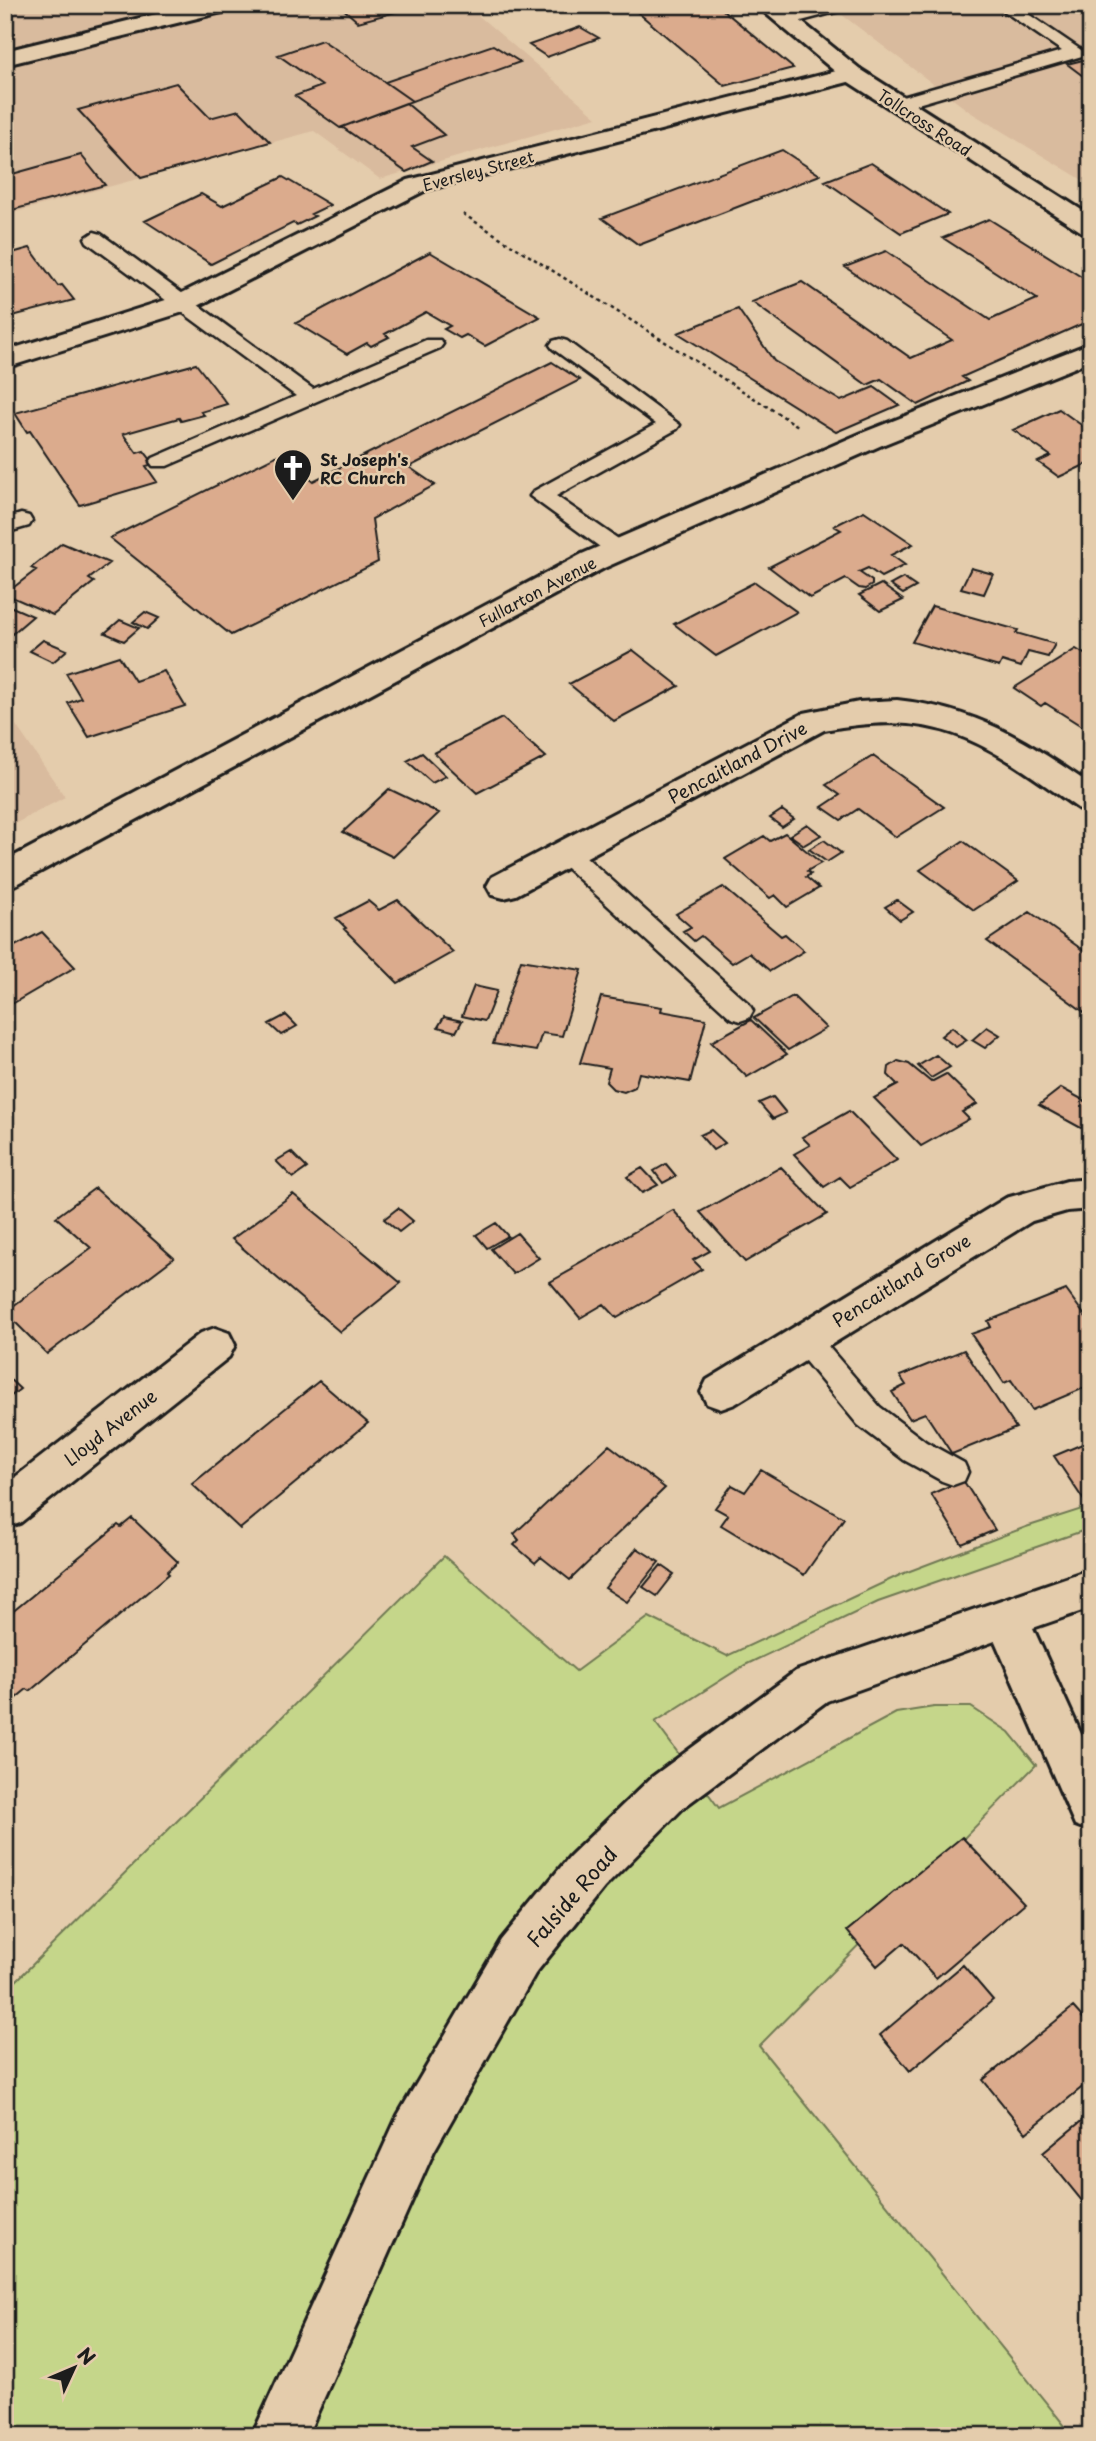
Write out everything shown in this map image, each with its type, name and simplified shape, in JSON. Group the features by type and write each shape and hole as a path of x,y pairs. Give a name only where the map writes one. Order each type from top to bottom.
{"street":[{"path":"5,58 222,5"},
{"name":"Tollcross Road","path":"776,13 852,74 1091,227"},
{"name":"Eversley Street","path":"5,360 181,304 417,185 852,74"},
{"name":"Fullarton Avenue","path":"5,876 619,550 840,453 1091,351"},
{"name":"Pencaitland Drive","path":"504,886 815,721 866,711 909,711 965,723 1001,741 1091,801"},
{"name":"Pencaitland Grove","path":"721,1392 1020,1209 1068,1196 1091,1194"},
{"name":"Lloyd Avenue","path":"5,1510 215,1345"},
{"name":"Falside Road","path":"279,2436 416,2133 518,1957 587,1872 668,1792 812,1686 1091,1588"},
{"path":"1006,1618 1091,1809"}],"lane":[{"path":"776,13 841,5"},
{"path":"898,104 1076,52 1003,5"},
{"path":"94,238 181,304 210,320 312,397"},
{"path":"160,462 433,344"},
{"path":"560,345 670,425 541,496 619,550"},
{"path":"566,853 740,1011"},
{"path":"805,1340 869,1416 915,1451 953,1472"}],"path":[{"path":"417,185 840,453"}],"shaded area":[{"path":"5,5 466,5 597,117 380,179 314,131 5,215"},
{"path":"829,5 1091,5 1091,185 970,112"},
{"path":"5,709 65,797 5,829"}],"green space":[{"path":"1091,1506 1091,1528 878,1602 745,1665 655,1722 719,1808 896,1713 934,1707 971,1707 1009,1732 1036,1765 759,2046 1073,2436 5,2436 5,1992 444,1556 576,1671 649,1617 727,1656 902,1574 1026,1527"}],"building":[{"path":"339,5 422,5 358,22"},
{"path":"629,5 717,5 793,68 725,86"},
{"path":"580,27 599,38 547,57 529,45"},
{"path":"322,40 412,101 340,128 295,96 322,86 278,55"},
{"path":"493,45 520,62 412,101 385,82"},
{"path":"1091,58 1091,82 1067,64"},
{"path":"176,83 210,118 239,110 270,142 141,178 78,110"},
{"path":"406,103 444,135 412,147 432,161 406,172 342,127"},
{"path":"782,150 820,175 639,245 602,218"},
{"path":"81,155 105,185 5,212 5,176"},
{"path":"871,163 948,214 901,233 825,181"},
{"path":"283,177 330,205 311,214 315,216 297,225 293,223 211,264 145,221 201,194 222,206"},
{"path":"989,219 1091,283 1091,320 962,377 968,381 918,405 881,379 867,385 752,302 802,282 911,358 952,340 845,267 886,251 990,320 1037,299 943,238"},
{"path":"30,248 58,286 62,285 74,300 5,318 5,255"},
{"path":"430,252 540,317 485,346 466,335 460,338 444,329 450,326 426,312 385,334 389,337 371,346 367,343 347,354 296,323"},
{"path":"738,309 774,361 841,401 874,387 899,405 836,432 678,333"},
{"name":"St Joseph's RC Church","path":"552,362 580,380 409,467 435,485 372,519 378,562 231,635 110,538 278,455 313,481"},
{"path":"196,364 227,404 201,412 204,415 181,421 179,418 123,434 137,453 144,451 154,464 146,466 157,482 80,505 15,413"},
{"path":"1059,409 1091,432 1091,462 1059,477 1038,462 1051,456 1013,430"},
{"path":"864,511 913,544 891,555 905,565 881,577 868,568 859,572 872,581 872,585 865,589 859,588 846,579 810,598 769,567 841,530 834,526"},
{"path":"62,543 109,563 89,579 94,582 53,615 5,594 36,570 31,568"},
{"path":"971,568 993,574 984,594 961,588"},
{"path":"903,578 916,587 903,594 890,585"},
{"path":"755,582 797,612 716,656 674,624"},
{"path":"881,584 903,600 880,611 859,595"},
{"path":"5,604 33,616 5,640"},
{"path":"932,606 1018,630 1016,633 1055,644 1048,657 1028,652 1021,667 1002,661 999,667 912,642"},
{"path":"145,612 159,618 147,629 133,622"},
{"path":"120,620 139,628 124,641 105,633"},
{"path":"43,640 67,650 53,662 30,651"},
{"path":"1076,649 1091,658 1091,732 1045,703 1041,706 1014,688"},
{"path":"633,650 679,686 614,721 569,684"},
{"path":"119,656 135,681 164,671 185,706 89,737 68,703 81,698 66,673"},
{"path":"502,718 546,757 477,793 434,753"},
{"path":"422,753 446,776 432,783 407,761"},
{"path":"873,756 944,807 896,837 858,809 841,820 822,807 840,795 826,785"},
{"path":"389,789 439,813 393,857 343,832"},
{"path":"782,810 794,819 782,827 770,818"},
{"path":"807,824 821,835 804,845 790,835"},
{"path":"785,833 821,863 807,871 811,874 806,877 819,888 787,907 775,895 770,898 725,859 764,836 770,841"},
{"path":"824,840 841,853 827,862 809,849"},
{"path":"963,841 1018,881 974,910 920,870"},
{"path":"723,887 781,936 785,934 804,951 770,971 749,953 732,963 701,936 694,941 683,931 691,927 676,914"},
{"path":"398,900 453,952 398,983 336,918 368,901 379,910"},
{"path":"897,900 913,912 900,920 885,907"},
{"path":"1030,912 1091,956 1091,1017 987,941"},
{"path":"42,932 75,967 5,1008 5,951"},
{"path":"521,960 582,970 562,1036 542,1033 536,1051 493,1044"},
{"path":"474,986 497,991 485,1021 462,1016"},
{"path":"793,996 826,1028 788,1050 754,1018"},
{"path":"601,997 662,1007 661,1011 706,1019 690,1082 639,1073 635,1087 624,1092 613,1089 606,1082 610,1068 580,1063"},
{"path":"286,1015 297,1026 281,1035 269,1024"},
{"path":"444,1017 462,1021 456,1032 438,1027"},
{"path":"751,1020 787,1054 747,1077 711,1042"},
{"path":"952,1027 967,1040 956,1047 941,1036"},
{"path":"987,1027 1000,1035 985,1048 972,1040"},
{"path":"936,1055 950,1067 931,1078 918,1066"},
{"path":"898,1061 909,1064 931,1082 946,1074 977,1104 962,1112 969,1119 921,1146 874,1098 898,1085 888,1075 889,1067"},
{"path":"1061,1088 1091,1104 1091,1120 1081,1128 1039,1105"},
{"path":"773,1097 786,1113 773,1119 759,1103"},
{"path":"849,1111 897,1160 850,1187 840,1177 824,1187 794,1154 810,1145 802,1137"},
{"path":"711,1130 725,1143 713,1150 700,1135"},
{"path":"291,1152 307,1168 293,1178 276,1161"},
{"path":"666,1164 676,1176 663,1183 654,1171"},
{"path":"781,1167 827,1214 745,1262 700,1212"},
{"path":"642,1168 658,1185 642,1193 627,1177"},
{"path":"95,1188 174,1258 47,1354 5,1312 91,1248 56,1217"},
{"path":"293,1194 401,1283 340,1332 232,1239"},
{"path":"398,1208 413,1221 399,1232 384,1219"},
{"path":"673,1210 710,1251 693,1260 702,1269 617,1318 604,1304 580,1318 550,1282 573,1269 572,1267"},
{"path":"496,1223 508,1236 487,1248 476,1235"},
{"path":"517,1233 539,1258 513,1274 491,1249"},
{"path":"1066,1290 1091,1324 1091,1398 1084,1388 1032,1410 1011,1380 1004,1383 971,1334 991,1327 988,1321"},
{"path":"964,1350 1016,1428 952,1454 925,1413 910,1419 892,1392 906,1385 900,1376"},
{"path":"5,1375 20,1389 5,1401"},
{"path":"319,1381 368,1423 240,1529 192,1484"},
{"path":"1087,1442 1091,1447 1091,1500 1085,1502 1054,1456"},
{"path":"609,1445 665,1488 570,1580 541,1557 535,1563 514,1545 519,1540 514,1534"},
{"path":"761,1470 844,1518 804,1575 721,1525 728,1515 715,1508 732,1485 745,1492"},
{"path":"963,1480 995,1530 962,1544 931,1494"},
{"path":"132,1518 178,1562 167,1572 169,1574 30,1691 27,1689 10,1703 5,1698 5,1618 118,1525 121,1527"},
{"path":"637,1548 659,1562 627,1602 605,1588"},
{"path":"661,1565 674,1574 657,1596 643,1587"},
{"path":"962,1837 1024,1903 936,1978 904,1943 877,1966 847,1931"},
{"path":"963,1965 993,2000 910,2071 880,2035"},
{"path":"1073,2007 1091,2027 1091,2080 1026,2133 983,2080"},
{"path":"1091,2113 1091,2212 1043,2153"}],"place":[{"name":"St Joseph's RC Church","path":"293,502"}]}
